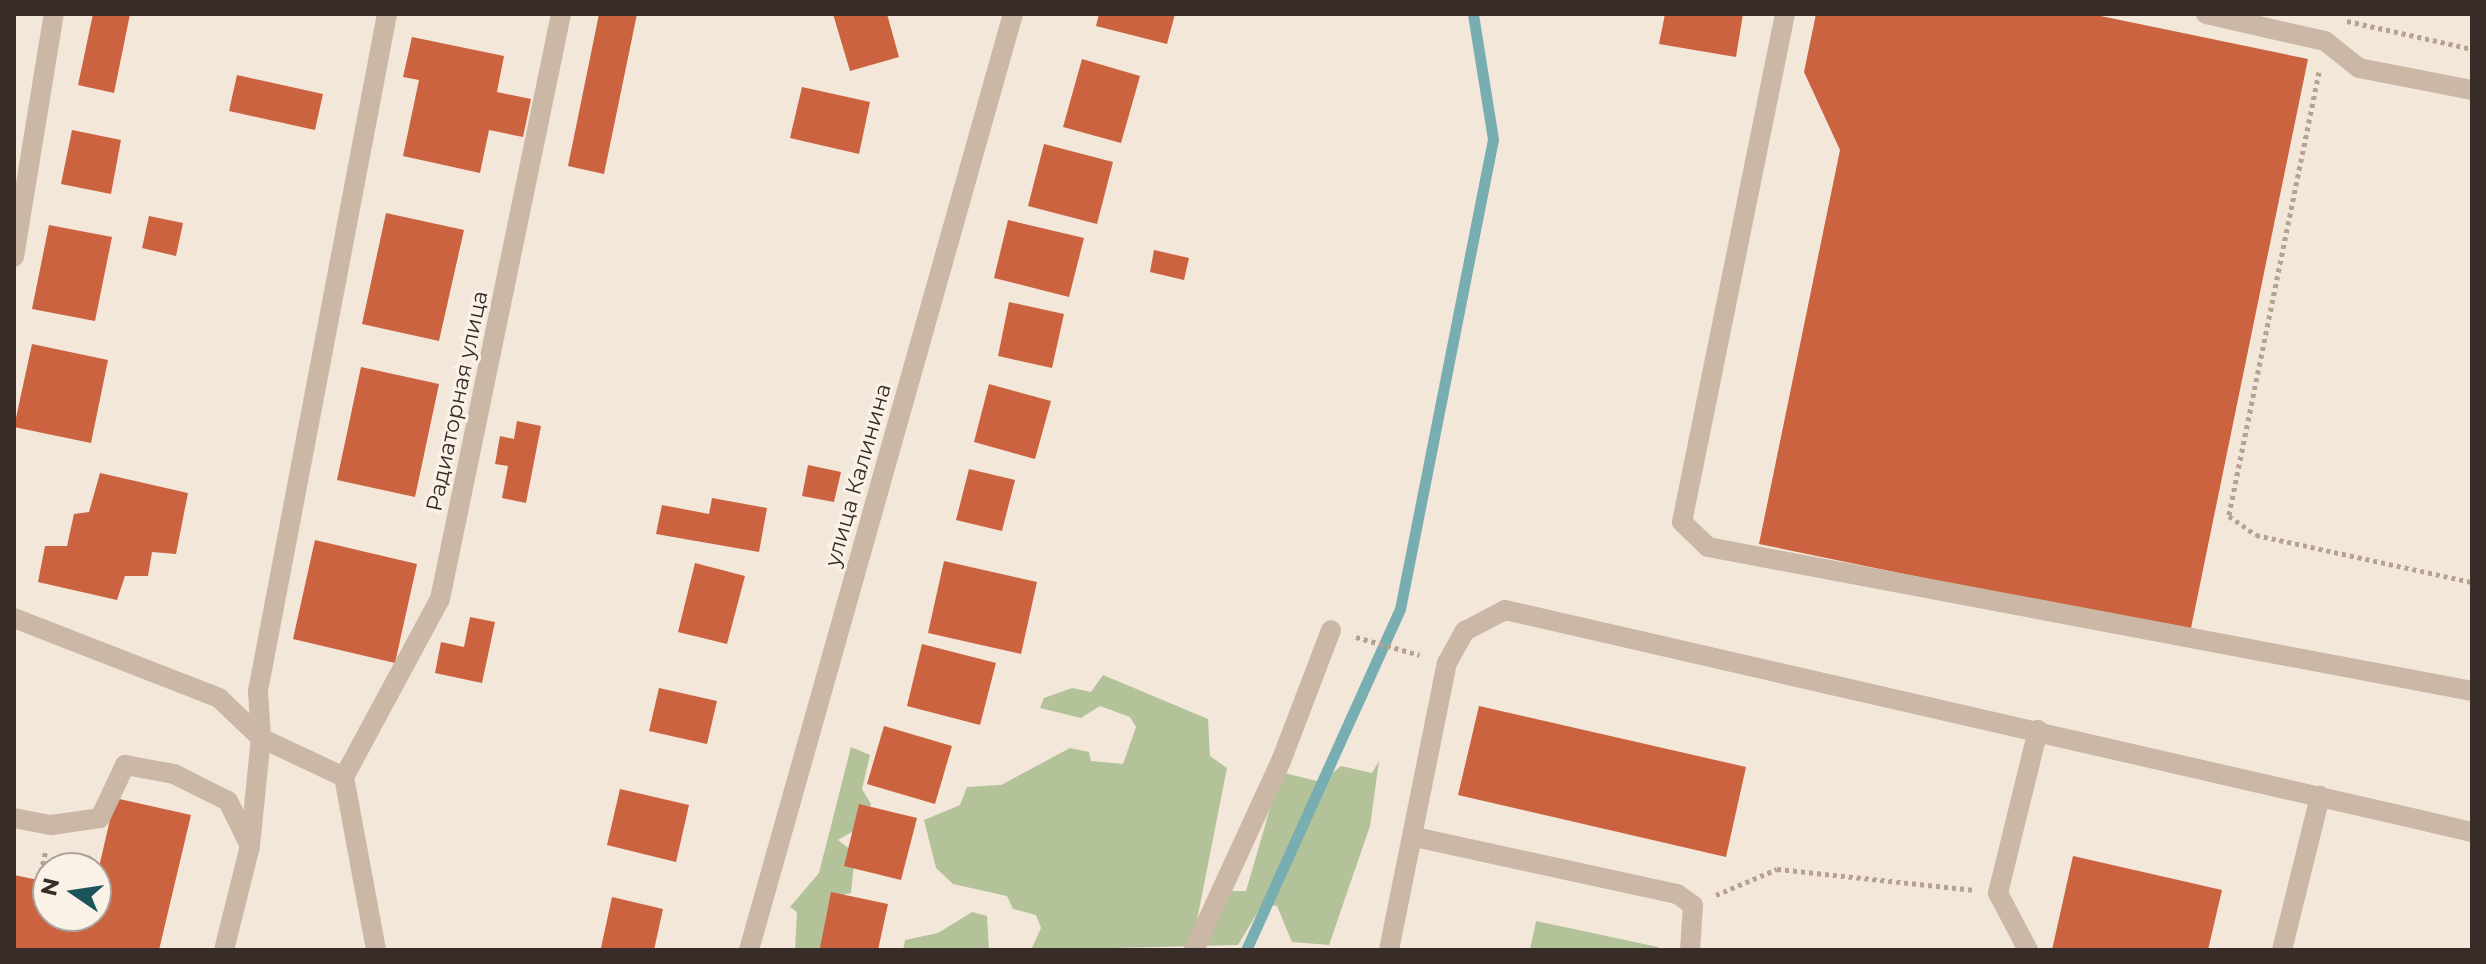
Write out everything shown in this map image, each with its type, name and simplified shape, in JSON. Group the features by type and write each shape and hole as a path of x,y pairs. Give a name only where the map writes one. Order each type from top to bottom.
{"street":[{"path":"14,257 54,14"},
{"path":"224,950 250,846 261,738 258,691 387,14"},
{"name":"Радиаторная улица","path":"344,777 440,599 561,14"},
{"name":"улица Калинина","path":"749,950 1013,14"},
{"path":"1785,14 1682,522 1708,547 2472,691"},
{"path":"2206,14 2325,41 2359,68 2472,90"},
{"path":"1389,950 1415,837 1447,663 1465,631 1505,610 2472,832"},
{"path":"14,618 219,698 261,738 344,777 376,950"},
{"path":"1194,950 1281,761 1331,630"},
{"path":"2028,950 1998,893 2038,730"},
{"path":"14,818 51,825 100,818 125,765 174,774 228,801 250,846"},
{"path":"2282,950 2320,796"},
{"path":"1415,837 1677,894 1693,905 1690,950"}],"path":[{"path":"2472,49 2339,19 2325,41 2229,516 2256,535 2472,582"},
{"path":"1331,630 1447,663"},
{"path":"1693,905 1777,869 1998,893"}],"green space":[{"path":"1103,675 1208,719 1210,756 1227,768 1197,920 1231,891 1246,891 1274,795 1272,770 1321,782 1341,766 1372,773 1379,761 1370,826 1329,945 1292,942 1277,906 1262,905 1238,945 1031,950 1041,928 1036,915 1013,909 1007,896 953,884 936,868 924,820 960,805 967,787 1001,785 1070,748 1089,752 1091,761 1123,764 1136,727 1130,717 1100,706 1081,718 1040,708 1044,698 1072,688 1091,692"},
{"path":"851,747 870,755 862,789 871,804 867,823 838,840 855,853 851,893 833,897 828,950 795,950 797,912 790,907 819,873"},
{"path":"972,912 987,916 989,950 903,950 905,940 938,933"},
{"path":"1536,921 1658,947 1658,950 1530,950"}],"building":[{"path":"93,14 130,14 114,93 78,85"},
{"path":"599,14 637,14 604,174 568,166"},
{"path":"833,14 887,14 899,57 850,71"},
{"path":"1099,14 1175,14 1167,44 1096,26"},
{"path":"1665,14 1743,14 1736,57 1659,44"},
{"path":"1816,14 2091,14 2308,59 2190,633 1759,544 1840,150 1804,72"},
{"path":"412,37 504,56 497,92 531,99 523,137 489,130 480,173 403,156 419,80 403,77"},
{"path":"1082,59 1140,76 1121,143 1063,127"},
{"path":"237,75 323,94 315,130 229,111"},
{"path":"802,87 870,102 859,154 790,138"},
{"path":"72,130 121,140 111,194 61,184"},
{"path":"1044,144 1113,162 1097,224 1028,206"},
{"path":"386,213 464,230 439,341 362,324"},
{"path":"149,216 183,223 176,256 142,248"},
{"path":"1008,220 1084,238 1069,297 994,278"},
{"path":"49,225 112,237 95,321 32,309"},
{"path":"1154,250 1189,258 1184,280 1150,272"},
{"path":"1009,302 1064,314 1052,368 998,356"},
{"path":"32,344 108,360 91,443 14,427"},
{"path":"361,367 439,384 415,497 337,480"},
{"path":"989,384 1051,401 1035,459 974,442"},
{"path":"517,421 541,426 526,503 502,498 508,466 495,464 500,436 514,439"},
{"path":"808,465 841,472 834,502 802,496"},
{"path":"969,469 1015,480 1002,531 956,520"},
{"path":"100,473 188,493 176,554 152,552 148,576 125,576 117,600 38,582 45,546 67,546 74,514 89,512"},
{"path":"712,498 767,508 759,552 656,534 662,505 709,514"},
{"path":"315,540 417,564 395,663 293,639"},
{"path":"944,561 1037,582 1021,654 928,633"},
{"path":"695,563 745,576 727,644 678,632"},
{"path":"470,617 495,622 482,683 435,673 441,642 464,647"},
{"path":"922,644 996,663 980,725 907,706"},
{"path":"659,688 717,701 707,744 649,731"},
{"path":"1479,706 1746,767 1726,857 1458,795"},
{"path":"884,726 952,746 935,804 867,784"},
{"path":"620,789 689,805 676,862 607,845"},
{"path":"115,798 191,815 159,950 14,950 14,875 32,879 32,932 112,932 112,852 102,852"},
{"path":"859,804 917,818 901,880 844,866"},
{"path":"2073,856 2222,890 2208,950 2052,950"},
{"path":"831,892 888,904 878,950 820,948"},
{"path":"612,897 663,909 654,950 601,948"}],"waterway":[{"path":"1246,950 1400,609 1493,139 1473,14"}]}
